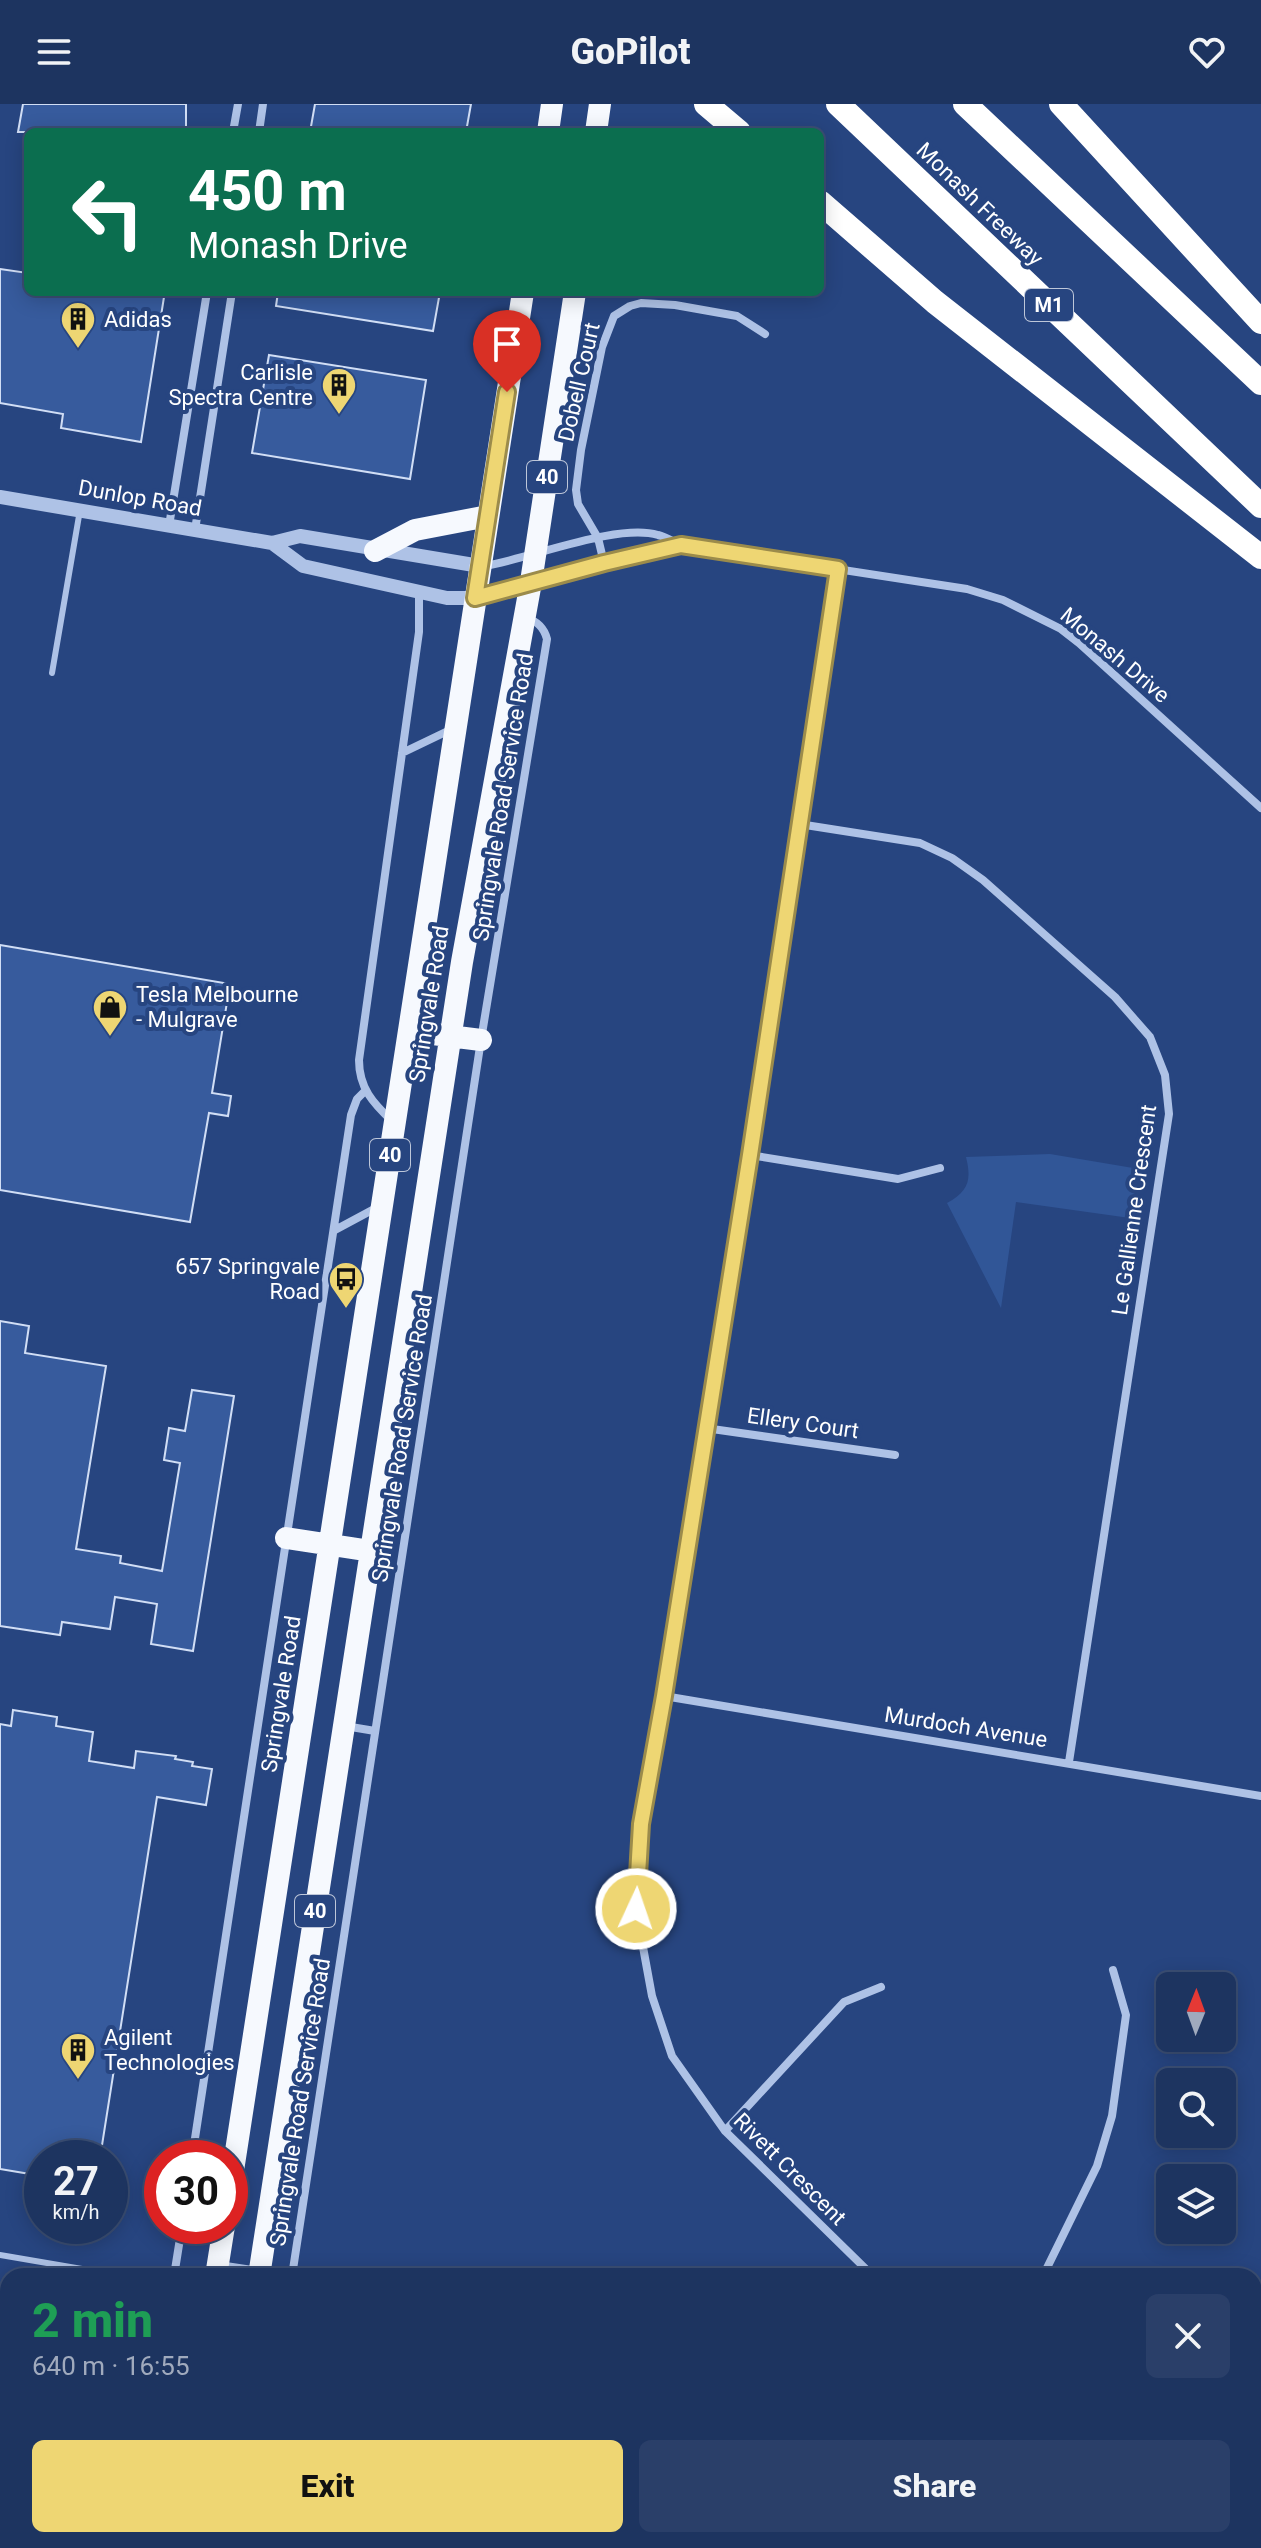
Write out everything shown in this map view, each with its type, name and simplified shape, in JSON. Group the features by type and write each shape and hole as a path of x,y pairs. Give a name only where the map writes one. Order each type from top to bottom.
{"highway":[{"path":"549,128 552,104"},
{"path":"597,128 600,104"},
{"path":"706,104 734,128"},
{"name":"Monash Freeway","path":"838,104 1261,506"},
{"path":"965,104 1261,383"},
{"path":"1061,104 1261,322"},
{"path":"824,205 935,302 1261,557"},
{"name":"Springvale Road","path":"238,2140 522,296"},
{"name":"Springvale Road","path":"260,2268 450,1036 531,582 574,296"},
{"path":"375,551 415,530 488,516"},
{"path":"409,1031 481,1040"},
{"path":"286,1538 371,1551"},
{"path":"217,2268 221,2244"}],"street":[{"path":"234,128 238,104"},
{"path":"260,128 263,104"},
{"path":"169,526 206,296"},
{"path":"195,530 231,296"},
{"name":"Dobell Court","path":"604,563 598,538 582,512 576,490 602,347 614,316 641,303 675,305 737,316 765,334"},
{"name":"Dunlop Road","path":"0,497 272,543 300,536 375,551 480,566"},
{"name":"Monash Drive","path":"480,566 598,538 638,532 657,534 681,545 967,589 1003,600 1038,616 1079,643 1261,808"},
{"name":"Dunlop Road","path":"272,543 303,566 456,599 475,598"},
{"name":"Monash Drive","path":"475,598 681,545"},
{"name":"Rivett Crescent","path":"838,569 750,1155 641,1824 636,1909 652,1996 672,2056 725,2131 863,2268"},
{"path":"395,1125 365,1091 359,1073 359,1060 419,632 419,592"},
{"name":"Springvale Road Service Road","path":"293,2268 481,1040 547,639 545,631 536,621 525,617"},
{"path":"402,753 455,727"},
{"name":"Le Gallienne Crescent","path":"799,824 920,843 952,858 983,880 1115,997 1150,1037 1165,1075 1169,1114 1069,1762"},
{"path":"195,2140 351,1115 357,1099 365,1091"},
{"path":"750,1155 898,1179 940,1168"},
{"path":"335,1230 382,1205"},
{"name":"Ellery Court","path":"705,1428 895,1455"},
{"name":"Murdoch Avenue","path":"664,1696 1261,1796"},
{"path":"344,1725 375,1731"},
{"path":"1047,2268 1097,2166 1112,2116 1126,2015 1113,1970"},
{"path":"725,2131 844,2002 881,1987"},
{"path":"175,2268 179,2244"}],"lane":[{"path":"52,673 80,510"},
{"path":"0,2255 76,2268"}],"shaded area":[{"path":"1050,1154 1139,1169 1130,1218 1016,1202 1001,1308 947,1203 960,1194 967,1184 969,1173 966,1157"}],"building":[{"path":"23,104 186,104 186,128 24,128 24,132 18,132"},
{"path":"315,104 471,104 467,128 311,128"},
{"name":"Adidas","path":"0,269 24,272 24,296 164,297 141,442 61,428 63,414 0,403"},
{"path":"277,296 439,296 433,331 276,306"},
{"name":"Carlisle Spectra Centre","path":"269,355 426,380 410,479 252,453"},
{"name":"Tesla Melbourne - Mulgrave","path":"0,945 230,984 212,1093 231,1096 228,1116 209,1113 190,1222 0,1190"},
{"path":"0,1321 29,1326 25,1353 106,1366 76,1549 121,1556 120,1563 162,1571 180,1463 164,1460 169,1428 185,1431 192,1390 234,1396 193,1651 151,1644 157,1604 115,1597 110,1629 62,1622 60,1635 0,1626"},
{"path":"13,1710 57,1717 56,1726 93,1732 89,1761 134,1768 136,1751 176,1756 175,1759 193,1762 192,1766 212,1769 206,1805 157,1797 103,2140 24,2140 24,2173 0,2169 0,1724 11,1726"}],"place":[{"name":"Adidas","path":"78,350"},
{"name":"Carlisle Spectra Centre","path":"339,416"},
{"name":"Tesla Melbourne - Mulgrave","path":"110,1038"},
{"name":"657 Springvale Road","path":"346,1310"},
{"name":"Agilent Technologies","path":"78,2081"}],"route":[{"path":"507,392 475,598 681,545 838,569 750,1155 641,1824 636,1909"}]}
